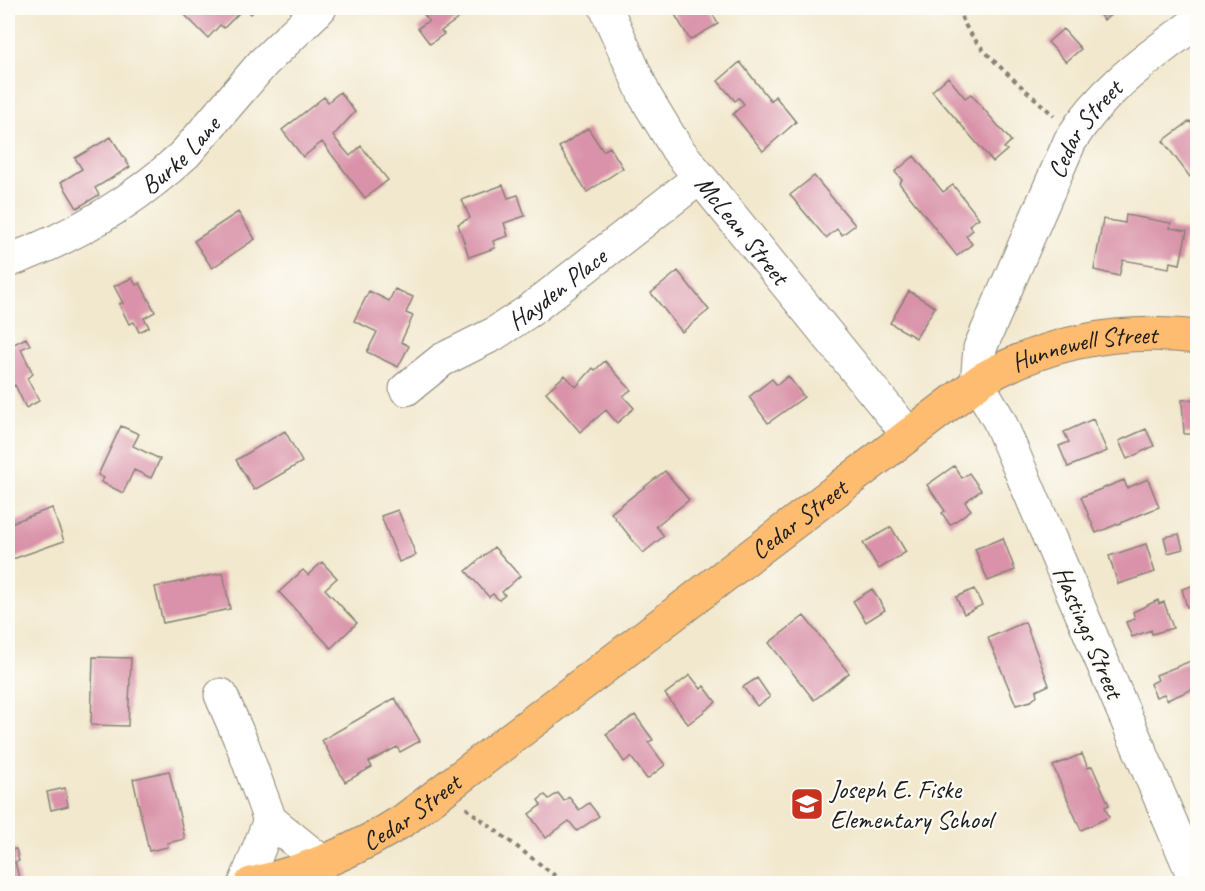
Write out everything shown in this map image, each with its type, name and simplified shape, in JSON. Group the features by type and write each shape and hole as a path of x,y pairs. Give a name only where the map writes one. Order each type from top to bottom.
{"main road":[{"name":"Hunnewell Street","path":"977,382 1026,358 1090,338 1135,333 1197,337"},
{"name":"Cedar Street","path":"251,884 323,863 379,836 435,798 977,382"}],"street":[{"name":"Burke Lane","path":"8,261 91,224 168,170 191,147 263,63 320,8"},
{"name":"McLean Street","path":"606,8 655,116 699,178 908,434"},
{"name":"Cedar Street","path":"977,382 982,342 1050,182 1074,135 1096,105 1120,80 1197,21"},
{"name":"Hayden Place","path":"406,390 442,360 494,334 529,311 699,178"},
{"name":"Hastings Street","path":"977,382 999,420 1197,884"},
{"path":"220,695 238,732 270,820 323,863"},
{"path":"245,884 270,820"}],"path":[{"path":"959,8 966,30 979,45 1074,135"},
{"path":"463,804 566,884"}],"building":[{"path":"185,8 244,8 224,28 220,25 208,38 181,11"},
{"path":"245,8 257,8 251,14"},
{"path":"419,8 457,8 463,15 441,31 444,34 430,44 418,28 429,21"},
{"path":"671,8 709,8 718,24 690,40"},
{"path":"1094,8 1120,8 1104,20"},
{"path":"1063,29 1081,49 1066,62 1048,42"},
{"path":"740,62 771,101 775,96 796,122 763,151 733,114 744,104 739,98 735,101 718,81"},
{"path":"948,77 965,98 971,94 1011,141 1004,148 1007,150 993,162 932,91"},
{"path":"340,92 355,112 333,136 350,156 361,146 388,180 365,198 322,142 303,157 282,130 324,97 328,102"},
{"path":"1190,121 1192,124 1198,121 1198,171 1190,177 1163,141"},
{"path":"588,128 603,151 610,147 623,168 587,192 559,147"},
{"path":"111,137 130,167 95,188 99,195 77,208 61,182 82,169 75,158"},
{"path":"914,156 943,192 953,185 979,218 969,225 973,230 966,236 972,244 957,256 899,183 902,180 895,172"},
{"path":"814,176 855,225 842,235 837,229 826,238 790,195"},
{"path":"503,185 508,198 518,195 525,216 504,223 508,236 493,241 495,248 469,257 458,224 470,218 462,200"},
{"path":"238,212 255,239 212,268 194,241"},
{"path":"1126,215 1171,223 1170,228 1187,231 1180,264 1170,262 1169,268 1123,260 1119,276 1094,270 1103,219 1125,223"},
{"path":"678,271 709,310 682,332 651,293"},
{"path":"132,278 136,285 140,283 155,312 144,318 149,327 139,332 134,322 129,324 119,304 123,303 114,286"},
{"path":"395,289 413,297 406,313 413,316 401,342 409,346 398,367 367,352 377,332 354,321 369,291 389,301"},
{"path":"909,291 935,307 916,338 890,323"},
{"path":"26,338 30,345 21,349 33,374 27,378 39,401 26,408 15,385 8,388 8,347"},
{"path":"605,361 631,390 623,396 634,408 617,423 606,410 580,432 546,392 565,375 576,387 593,368 595,370"},
{"path":"788,376 804,397 768,423 749,397 772,379 777,385"},
{"path":"1198,399 1198,440 1195,440 1195,434 1184,434 1182,400"},
{"path":"1093,419 1107,451 1068,467 1059,446 1069,442 1064,432"},
{"path":"121,426 139,434 133,446 160,459 151,478 134,470 123,493 101,482 104,478 98,475"},
{"path":"1146,429 1154,446 1127,459 1119,441"},
{"path":"285,431 302,462 254,490 236,460"},
{"path":"954,466 962,478 969,473 981,490 965,502 971,510 950,525 942,513 945,511 927,485"},
{"path":"665,471 689,500 656,526 664,536 643,553 611,513"},
{"path":"1148,479 1159,507 1096,533 1081,497 1124,480 1127,488"},
{"path":"52,508 64,541 10,560 8,524"},
{"path":"398,510 416,555 399,562 381,516"},
{"path":"891,527 906,552 879,569 863,543"},
{"path":"1179,534 1183,549 1168,553 1164,537"},
{"path":"1003,538 1015,570 988,581 975,549"},
{"path":"1146,544 1155,572 1118,584 1109,556"},
{"path":"494,547 520,576 502,592 505,595 499,600 493,594 489,597 466,571"},
{"path":"322,562 337,578 325,589 357,623 331,648 279,592 303,570 308,575"},
{"path":"223,573 230,609 163,623 155,587"},
{"path":"1198,584 1198,604 1187,607 1182,589"},
{"path":"872,589 885,610 866,622 853,601"},
{"path":"974,589 982,605 964,614 956,597"},
{"path":"1158,600 1159,604 1164,602 1173,628 1152,634 1151,630 1132,637 1126,622 1135,619 1133,612"},
{"path":"804,616 849,673 814,700 769,643"},
{"path":"1025,622 1049,685 1036,691 1037,696 1031,701 1016,705 988,638"},
{"path":"93,657 131,658 128,726 91,725"},
{"path":"1198,658 1198,687 1167,700 1164,694 1156,697 1150,684 1158,680 1156,675"},
{"path":"690,675 701,689 704,686 716,702 688,724 665,694"},
{"path":"757,678 770,697 757,706 743,687"},
{"path":"395,698 420,741 400,752 397,747 369,762 372,767 345,782 322,740"},
{"path":"635,715 653,740 648,742 665,765 647,779 631,757 624,762 606,734"},
{"path":"1082,754 1088,768 1092,766 1109,805 1105,807 1109,817 1081,830 1053,766"},
{"path":"169,771 185,839 167,843 168,847 149,851 133,779"},
{"path":"65,788 68,806 51,810 47,792"},
{"path":"558,793 564,801 569,797 579,810 589,803 599,816 577,831 569,821 546,838 529,814 541,805 538,800 545,795 549,799"},
{"path":"8,841 11,850 16,849 19,861 15,862 20,882 13,884 8,884"}],"place":[{"name":"Joseph E. Fiske Elementary School","path":"807,804"}]}
